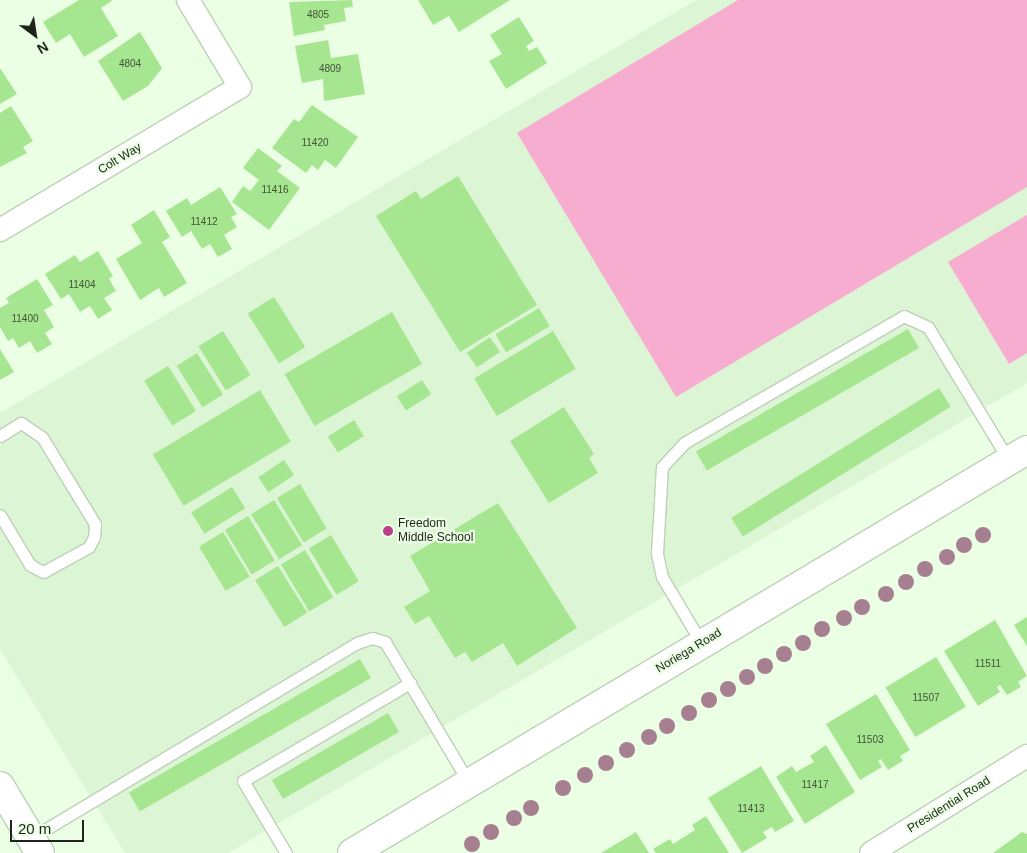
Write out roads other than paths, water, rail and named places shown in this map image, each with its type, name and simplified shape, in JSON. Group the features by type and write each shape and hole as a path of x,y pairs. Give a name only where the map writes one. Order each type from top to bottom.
{"street":[{"name":"Colt Way","path":"0,230 240,87 188,0"},
{"name":"Noriega Road","path":"352,853 1018,455"},
{"name":"Presidential Road","path":"871,853 1027,756"},
{"path":"0,786 36,845"}],"lane":[{"path":"702,644 662,577 657,553 662,467 684,443 904,316 928,327 956,372 1018,455"},
{"path":"0,436 21,423 42,437 95,524 94,537 89,547 43,572 30,565 0,515"},
{"path":"36,845 357,643 372,638 386,642 470,783"},
{"path":"286,853 243,781 410,683"}],"place":[{"name":"Freedom Middle School","path":"388,531"}]}
